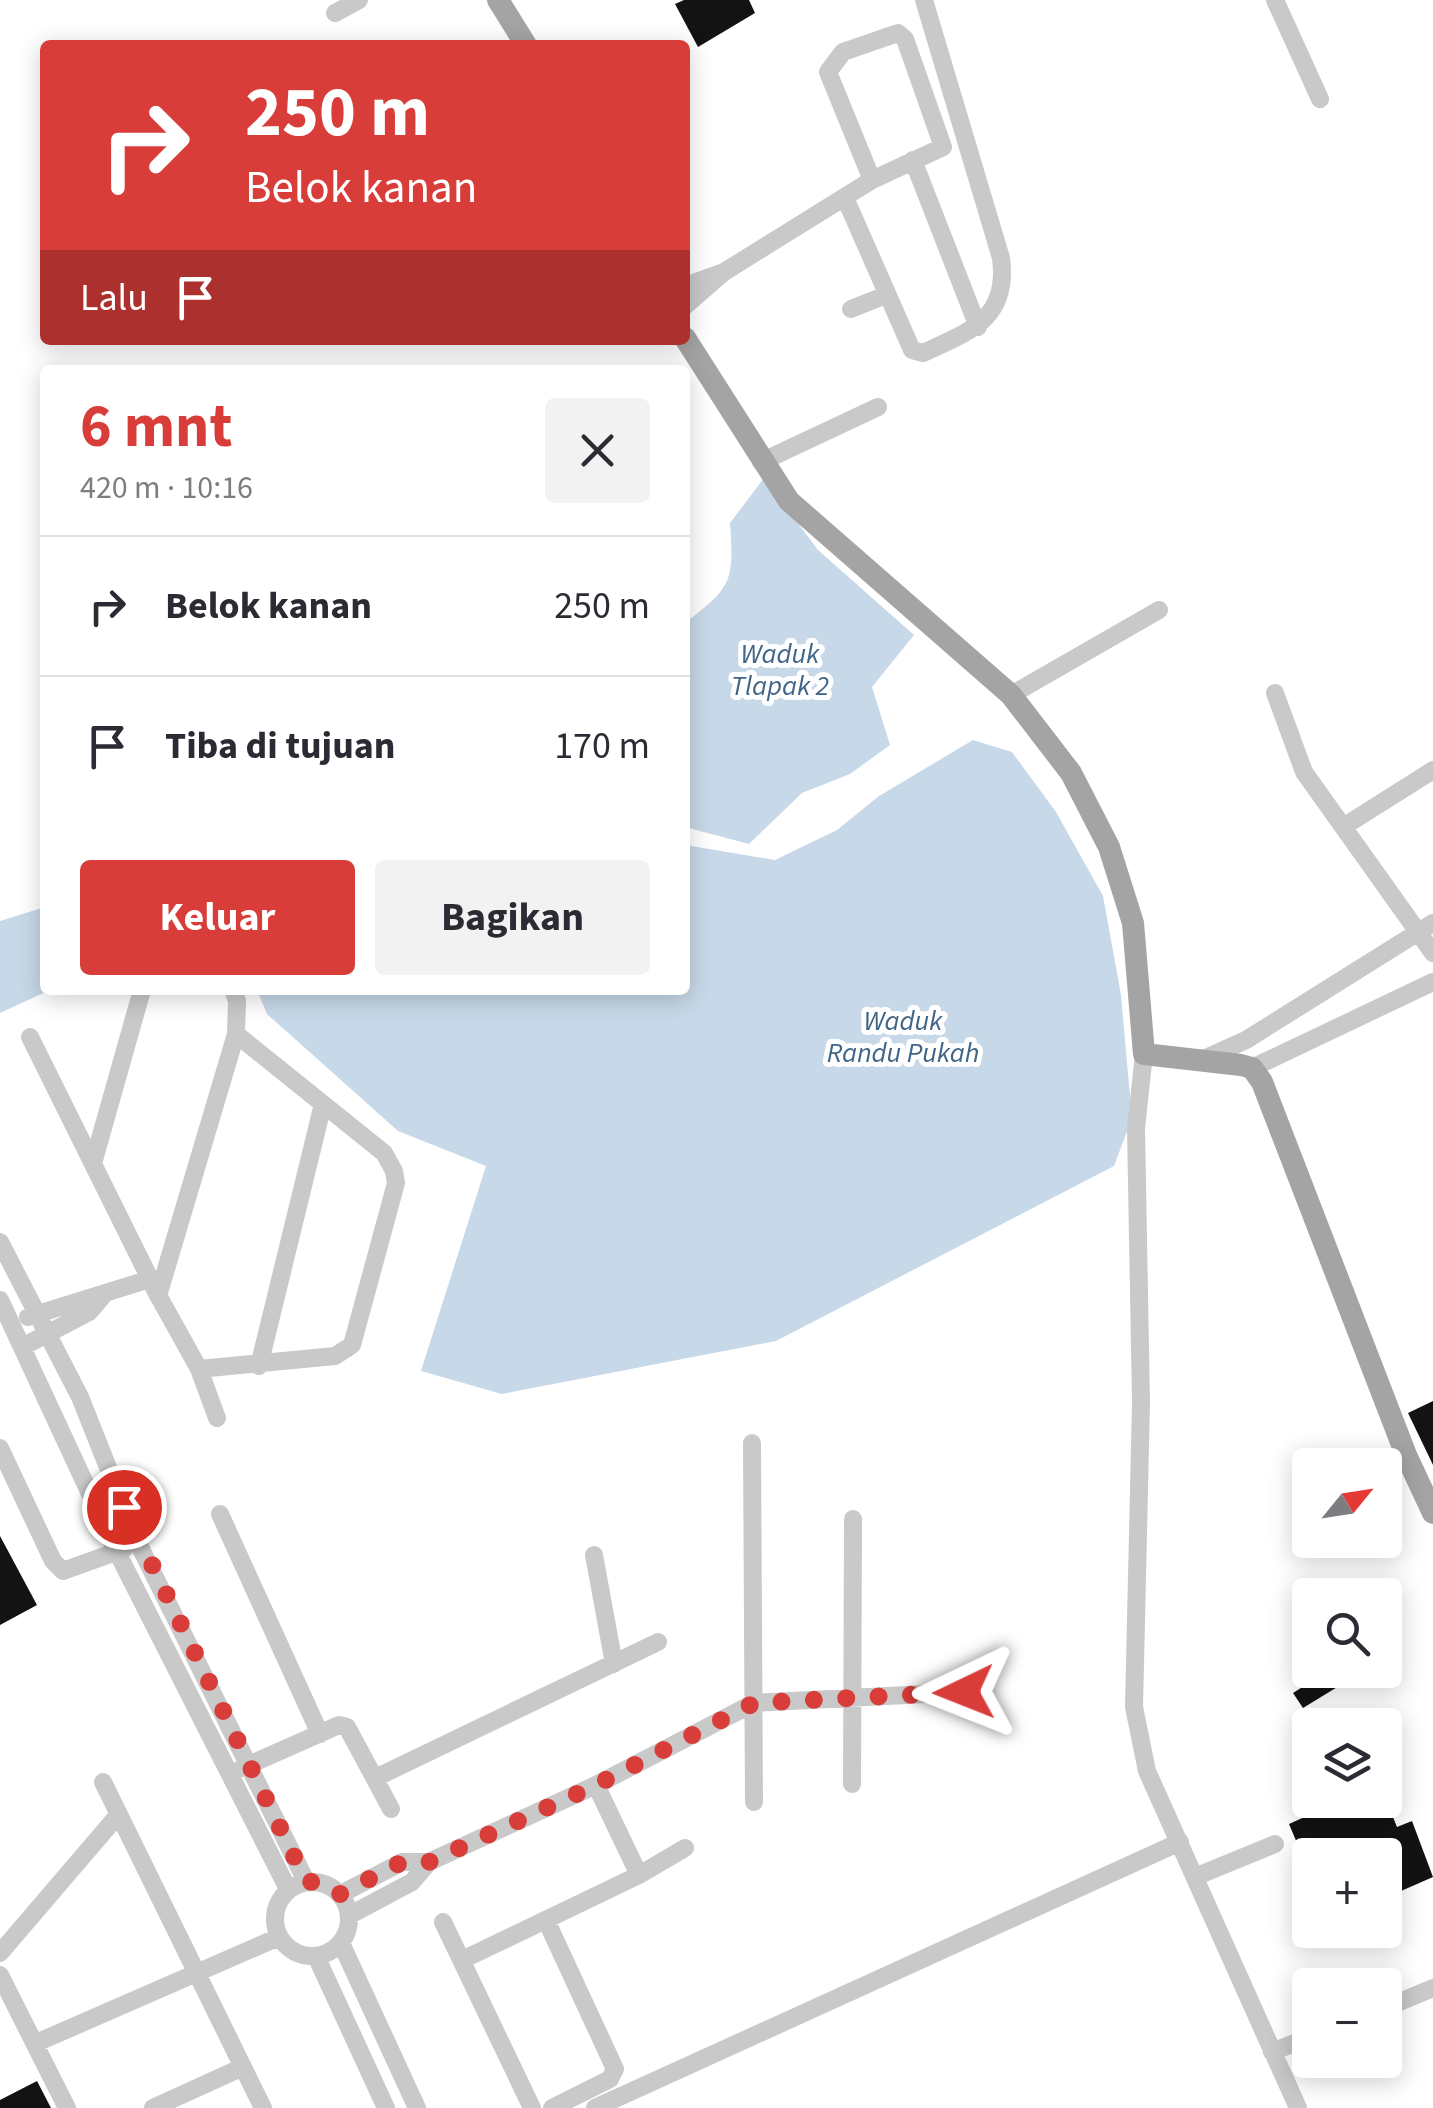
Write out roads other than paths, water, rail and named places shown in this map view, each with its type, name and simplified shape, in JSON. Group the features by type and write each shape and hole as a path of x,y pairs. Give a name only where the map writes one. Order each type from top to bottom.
{"main road":[{"path":"502,1 523,40"},
{"path":"689,345 761,462 812,524 890,585 1011,696 1071,773 1109,846 1133,924 1144,1054 1206,1058 1252,1068 1262,1082 1406,1455 1433,1514"}],"street":[{"path":"336,13 358,0"},
{"path":"924,0 953,140"},
{"path":"1275,0 1320,99"},
{"path":"846,200 886,295 918,354 978,327 1001,297 1004,277 953,140 902,34 843,52 828,72 872,180"},
{"path":"690,302 724,272 846,200 872,180 953,140"},
{"path":"913,160 978,327"},
{"path":"690,284 724,272"},
{"path":"851,309 886,295"},
{"path":"761,462 878,407"},
{"path":"1011,696 1159,610"},
{"path":"1275,692 1304,772 1343,827 1426,928 1433,953"},
{"path":"1343,827 1433,770"},
{"path":"1206,1058 1246,1040 1426,928"},
{"path":"1252,1068 1433,982"},
{"path":"94,1160 141,995"},
{"path":"154,1287 236,1034 234,995"},
{"path":"199,1369 335,1356 352,1345 396,1184 384,1154 236,1034"},
{"path":"30,1037 199,1369 217,1418"},
{"path":"1144,1054 1136,1128 1142,1402 1134,1706 1147,1771 1298,2108"},
{"path":"260,1366 323,1104"},
{"path":"0,1242 80,1397 138,1544 306,1881"},
{"path":"13,1324 82,1296 102,1297 154,1287"},
{"path":"24,1346 88,1312 102,1297"},
{"path":"0,1300 117,1552 288,1889"},
{"path":"752,1443 754,1802"},
{"path":"0,1448 53,1561 63,1571 138,1544"},
{"path":"220,1514 320,1734"},
{"path":"852,1784 849,1695 853,1519"},
{"path":"594,1555 614,1664"},
{"path":"375,1778 658,1642"},
{"path":"340,1894 402,1862 429,1862 596,1785 754,1703 849,1695 964,1692"},
{"path":"228,1774 339,1725 347,1727 390,1809"},
{"path":"103,1782 263,2108"},
{"path":"596,1785 639,1875"},
{"path":"0,1953 119,1814"},
{"path":"595,2108 1180,1842"},
{"path":"1197,1876 1275,1844"},
{"path":"462,1960 639,1875 684,1848"},
{"path":"350,1915 412,1882 429,1862"},
{"path":"341,1943 316,1956 301,1955 279,1936 274,1920 278,1903 288,1889 306,1881 326,1884 340,1894 350,1915 341,1943 418,2108"},
{"path":"546,1920 615,2069 610,2079 552,2108"},
{"path":"442,1922 532,2108"},
{"path":"36,2043 279,1936"},
{"path":"316,1956 386,2108"},
{"path":"0,1976 67,2108"},
{"path":"1402,2001 1433,1988"},
{"path":"1272,2052 1292,2044"},
{"path":"153,2108 243,2066"}],"water":[{"name":"Waduk Tlapak 2","path":"764,478 818,550 914,635 872,687 890,745 850,774 802,793 749,844 690,828 690,619 727,582 730,523"},
{"name":"Waduk Randu Pukah","path":"973,740 1012,752 1056,812 1103,896 1121,995 1132,1118 1114,1166 776,1341 502,1394 421,1371 486,1166 398,1131 267,1014 259,995 690,995 690,846 775,860 837,830 879,796"},
{"path":"40,909 40,995 0,1013 0,921"}]}
